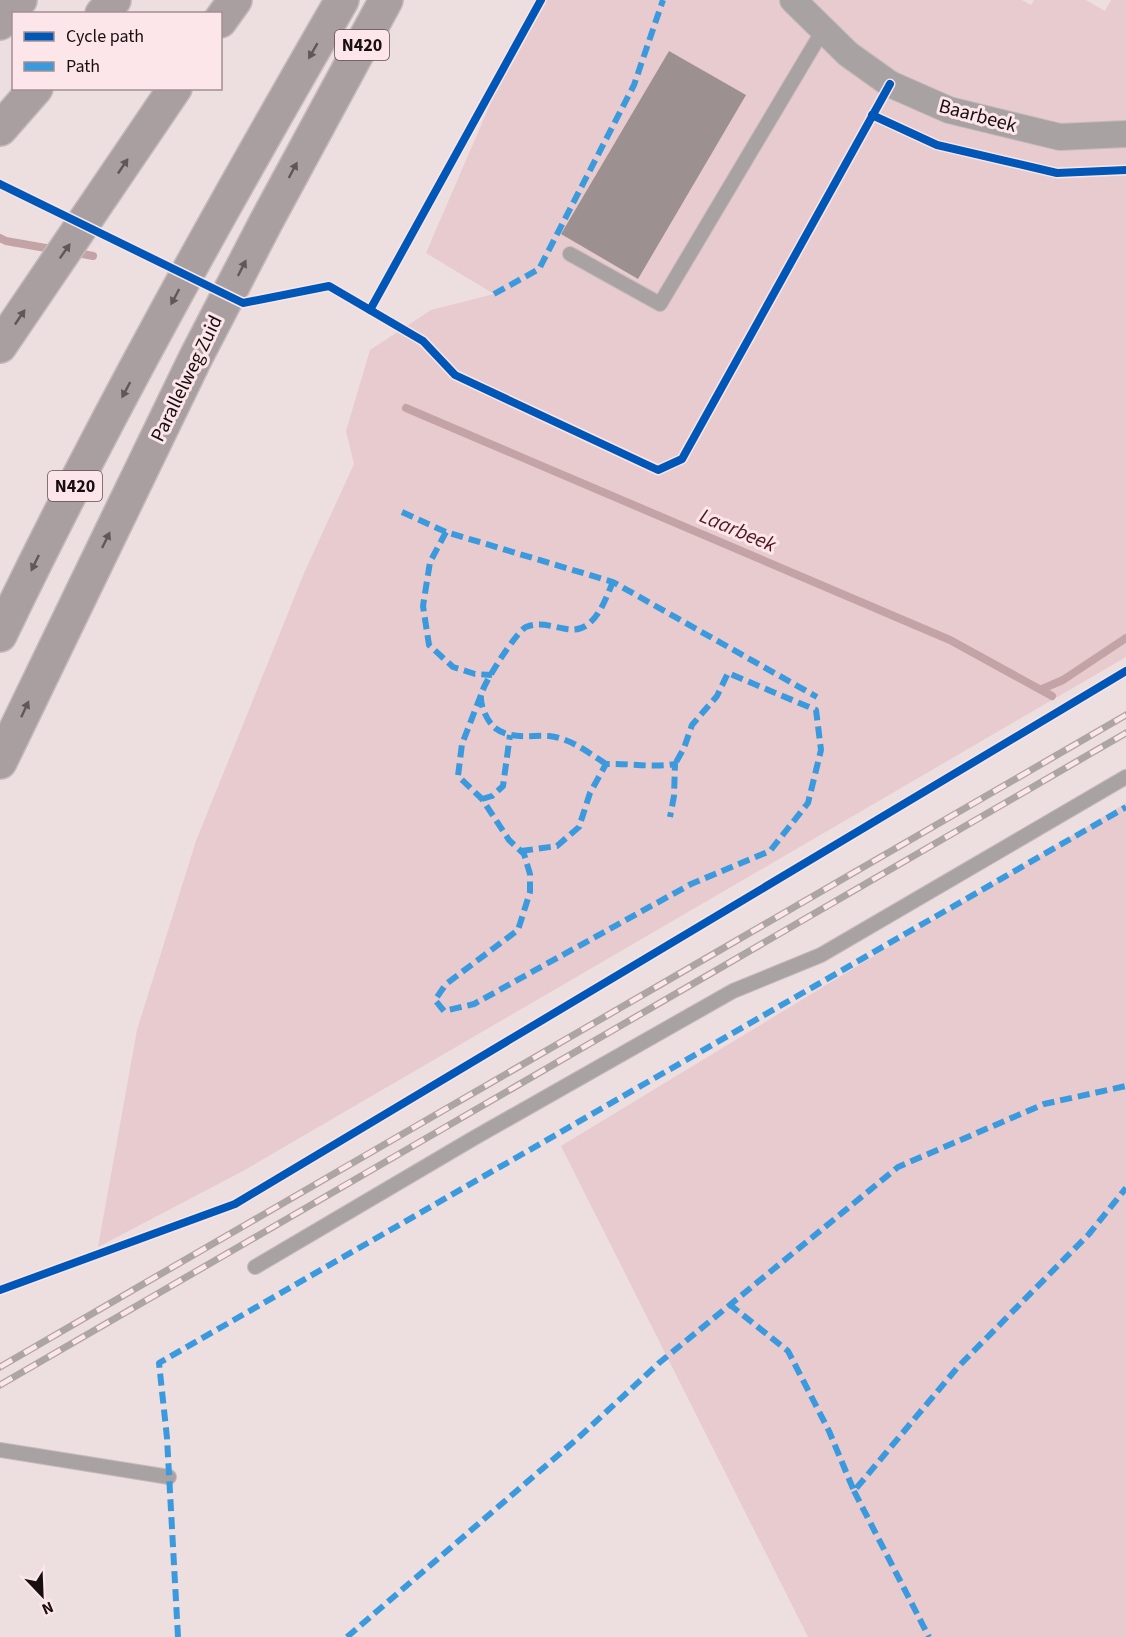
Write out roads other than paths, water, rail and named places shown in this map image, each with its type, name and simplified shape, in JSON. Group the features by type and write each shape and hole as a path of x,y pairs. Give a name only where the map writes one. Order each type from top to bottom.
{"highway":[{"path":"0,24 20,0"},
{"path":"104,12 114,0"},
{"path":"222,18 235,0"},
{"name":"N420","path":"0,635 38,556 222,208 342,0"},
{"name":"Parallelweg Zuid","path":"0,762 196,357 386,0"},
{"path":"0,346 174,90"},
{"path":"0,129 33,92"}],"street":[{"name":"Baarbeek","path":"793,0 848,54 890,84 949,110 1060,137 1126,134"}],"lane":[{"path":"570,254 660,304 823,30"},
{"path":"255,1267 474,1138 733,991 821,955 1126,777"},
{"path":"0,1450 169,1477"}],"waterway":[{"path":"0,238 57,250"},
{"path":"72,252 93,256"},
{"name":"Laarbeek","path":"406,408 950,640 1052,696"},
{"path":"1042,689 1063,680 1126,638"}],"railway":[{"path":"0,1367 1126,715"},
{"path":"0,1385 1126,733"}]}
